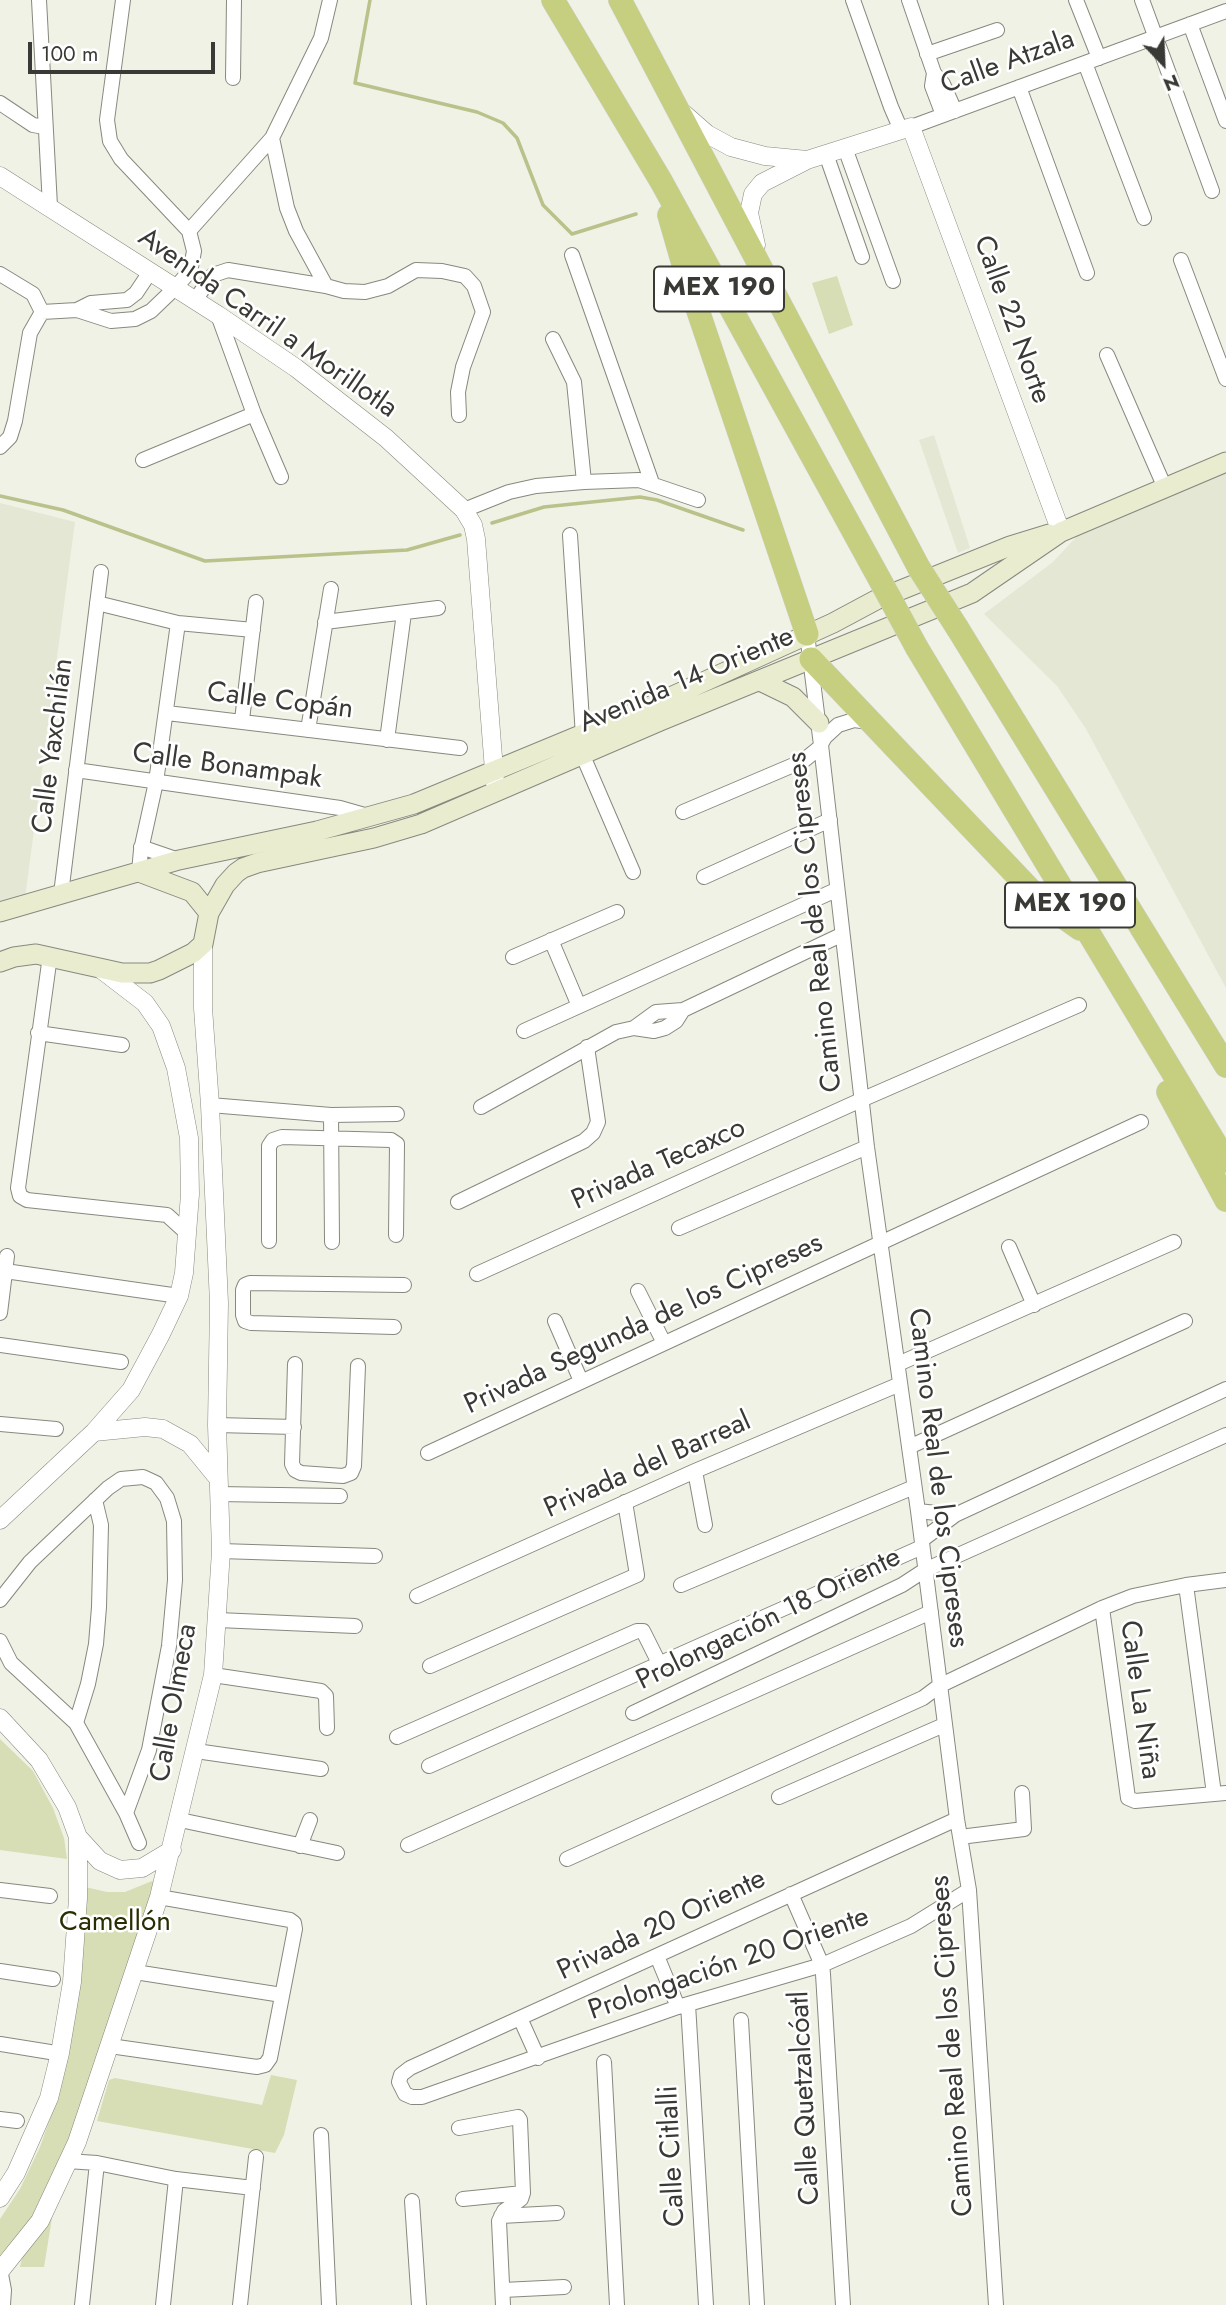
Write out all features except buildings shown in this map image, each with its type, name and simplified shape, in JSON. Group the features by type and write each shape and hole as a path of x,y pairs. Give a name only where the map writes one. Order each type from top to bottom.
{"highway":[{"name":"MEX 190","path":"553,0 661,181 916,648 1226,1161"},
{"name":"MEX 190","path":"620,0 919,568 1226,1066"},
{"path":"661,181 688,281 807,634"},
{"path":"811,659 1042,902 1091,941 1130,1023 1226,1200"},
{"path":"1196,1014 1226,1049"}],"main road":[{"name":"Avenida 14 Oriente","path":"318,840 583,736 760,681 972,593 1061,532 1226,462"},
{"name":"Avenida 14 Oriente","path":"318,840 374,838 421,824 496,793 583,756 657,713 876,600 1036,537 1061,532"},
{"path":"760,681 793,697 819,723"},
{"path":"0,912 179,860 318,840"},
{"path":"0,961 25,955 50,956 102,970 132,974 150,973 193,953 203,944 209,913 225,885 236,873 318,840"},
{"path":"139,872 192,892 209,913"}],"street":[{"path":"39,0 50,206"},
{"path":"42,312 78,310 111,321 135,319 151,311 190,271 194,251 189,231 121,159 110,141 107,120 122,0"},
{"path":"233,78 234,0"},
{"path":"189,231 272,138 321,38 330,0"},
{"path":"853,0 891,107 906,129"},
{"path":"909,0 933,73 943,84 949,113"},
{"path":"1076,0 1092,60 1144,218"},
{"path":"1142,0 1212,191"},
{"name":"Calle Atzala","path":"761,266 749,213 753,194 762,183 807,160 906,129 1189,24 1220,8"},
{"path":"1189,24 1226,121"},
{"path":"928,54 998,30"},
{"path":"1019,87 1087,273"},
{"path":"0,103 33,125 44,127"},
{"name":"Calle Atzala","path":"679,109 706,134 731,147 765,156 807,160"},
{"name":"Calle 22 Norte","path":"906,129 1061,532"},
{"path":"272,138 292,219 326,286"},
{"path":"845,148 893,281"},
{"path":"826,154 862,257"},
{"name":"Avenida Carril a Morillotla","path":"0,176 195,300 296,369 386,438 464,510 473,525 476,539 496,793"},
{"path":"572,255 652,483"},
{"path":"1181,260 1226,379"},
{"path":"195,300 213,275 228,270 344,291 365,292 388,286 416,270 442,271 464,276 474,286 483,313 463,367 458,392 459,415"},
{"path":"78,310 91,303 127,300 136,293 150,272"},
{"path":"0,274 33,294 42,312"},
{"path":"0,447 10,437 15,421 30,333 42,312"},
{"path":"218,315 254,414 281,477"},
{"path":"553,339 574,382 584,482"},
{"path":"1107,355 1165,488"},
{"path":"143,460 254,414"},
{"path":"464,510 509,492 536,486 584,482 639,480 698,500"},
{"path":"570,535 583,736"},
{"name":"Calle Yaxchilán","path":"61,894 102,572"},
{"path":"308,730 331,589"},
{"path":"242,720 256,602"},
{"path":"97,603 178,623 253,630"},
{"path":"326,622 438,608"},
{"path":"387,740 404,613"},
{"path":"139,872 141,847 156,782 167,713 178,623"},
{"name":"Camino Real de los Cipreses","path":"807,634 867,1147 932,1612 944,1725 969,1891 996,2305"},
{"name":"Calle Copán","path":"167,713 460,748"},
{"path":"683,812 803,761 831,730 845,722 863,720 871,723"},
{"path":"583,756 633,872"},
{"name":"Calle Bonampak","path":"76,770 340,808 371,817"},
{"path":"704,877 830,820"},
{"path":"141,847 179,860"},
{"path":"524,1031 836,890"},
{"path":"513,957 617,912"},
{"path":"481,1107 616,1032 634,1028 654,1031 665,1028 676,1021 683,1010 841,935"},
{"path":"551,940 579,1006"},
{"name":"Calle Olmeca","path":"0,2270 40,2221 77,2142 159,1898 213,1675 220,1551 217,1425 219,1303 203,1008 203,944"},
{"path":"50,956 18,1188 20,1196 27,1200 167,1215 188,1234"},
{"path":"0,1520 94,1432 131,1390 179,1296 188,1234 190,1138 176,1068 161,1026 145,1003 102,970"},
{"name":"Privada Tecaxco","path":"477,1274 861,1100 1079,1005"},
{"path":"38,1033 122,1045"},
{"path":"458,1202 584,1141 593,1133 597,1122 587,1047"},
{"path":"210,1105 331,1115 397,1114"},
{"path":"331,1115 332,1242"},
{"name":"Privada Segunda de los Cipreses","path":"428,1453 1141,1122"},
{"path":"269,1241 269,1146 273,1140 282,1137 391,1140 397,1144 396,1236"},
{"path":"679,1228 867,1147"},
{"path":"898,1364 1174,1242"},
{"path":"1009,1247 1034,1305"},
{"path":"0,1313 6,1264 179,1296"},
{"path":"394,1327 245,1321 243,1290 245,1285 250,1283 404,1285"},
{"path":"638,1291 664,1343"},
{"path":"219,1303 243,1303"},
{"path":"555,1321 581,1381"},
{"path":"909,1447 1185,1321"},
{"path":"0,1345 121,1362"},
{"path":"295,1364 292,1464 295,1470 301,1473 343,1476 351,1474 354,1466 358,1366"},
{"name":"Privada del Barreal","path":"417,1595 695,1471 900,1384"},
{"path":"429,1766 922,1544 955,1516 1226,1389"},
{"path":"0,1424 56,1429"},
{"path":"217,1425 294,1427"},
{"path":"94,1432 145,1427 163,1429 190,1444 218,1486 341,1496"},
{"name":"Prolongación 18 Oriente","path":"633,1713 902,1585 925,1570 1226,1435"},
{"path":"695,1471 705,1525"},
{"path":"0,1600 30,1562 121,1479 143,1477 156,1483 167,1498 174,1521 175,1580 169,1646 149,1750 126,1813"},
{"name":"Prolongación 18 Oriente","path":"681,1585 914,1487"},
{"path":"76,1723 96,1644 101,1525 95,1500"},
{"path":"430,1666 637,1575 625,1502"},
{"path":"918,1511 955,1516"},
{"path":"220,1551 375,1556"},
{"path":"567,1859 923,1698 939,1686 1102,1608 1133,1596 1226,1580"},
{"path":"1186,1585 1220,1794"},
{"name":"Calle La Niña","path":"1102,1608 1128,1798 1135,1801 1220,1794"},
{"path":"408,1845 932,1612"},
{"path":"218,1620 355,1626"},
{"path":"397,1737 637,1631 643,1631 659,1663"},
{"path":"0,1641 10,1663 76,1723 126,1813 139,1843"},
{"path":"213,1675 321,1691 326,1696 327,1728"},
{"path":"0,1718 40,1760 67,1807 78,1837 75,1942 60,2053 49,2098 37,2130 16,2173 0,2198"},
{"path":"779,1797 944,1725"},
{"path":"196,1751 321,1769"},
{"path":"960,1837 1024,1829 1022,1793"},
{"name":"Privada 20 Oriente","path":"401,2087 401,2075 410,2068 957,1819"},
{"path":"180,1820 337,1853"},
{"path":"300,1846 310,1820"},
{"path":"78,1837 100,1861 120,1870 142,1868 172,1850"},
{"path":"0,1890 50,1896"},
{"name":"Prolongación 20 Oriente","path":"401,2087 405,2094 422,2097 683,2006 822,1965 911,1926 969,1891"},
{"name":"Calle Quetzalcóatl","path":"791,1894 822,1965 842,2305"},
{"path":"110,2046 257,2067 265,2065 270,2058 295,1923 159,1898"},
{"name":"Calle Citlalli","path":"657,1956 683,2006 706,2305"},
{"path":"0,1971 53,1979"},
{"path":"135,1972 282,1995"},
{"path":"520,2018 538,2058"},
{"path":"741,2020 757,2305"},
{"path":"0,2044 50,2052"},
{"path":"604,2062 617,2305"},
{"path":"459,2128 518,2117 520,2120 523,2193 521,2199 501,2216 503,2298 564,2287"},
{"path":"0,2119 17,2121"},
{"path":"321,2135 330,2305"},
{"path":"240,2305 256,2157"},
{"path":"67,2161 97,2163 176,2179 253,2188"},
{"path":"82,2305 97,2163"},
{"path":"163,2305 176,2179"},
{"path":"464,2199 523,2193"},
{"path":"412,2201 419,2305"},
{"path":"501,2216 557,2213"},
{"path":"0,2270 4,2290 3,2305"}],"shaded area":[{"path":"934,435 970,548 958,553 919,440"},
{"path":"1226,471 1226,988 1086,729 1057,686 984,614 1053,562 1081,532"},
{"path":"0,503 75,522 25,898 0,905"}],"green space":[{"path":"837,276 853,325 829,334 812,283"},
{"path":"0,1739 33,1771 53,1808 64,1838 67,1859 0,1850"},
{"name":"Camellón","path":"152,1881 156,1882 85,2105 34,2226 0,2263 0,2219 20,2189 40,2147 58,2096 85,1887 107,1892 125,1892"},
{"path":"271,2075 297,2080 284,2135 275,2153 97,2121 109,2080 115,2078 262,2105"},
{"path":"53,2212 44,2267 20,2267 23,2254"}],"waterway":[{"path":"370,0 355,83 477,112 503,123 517,138 543,205 572,234 636,214"},
{"path":"0,496 63,510 205,561 407,550 460,535"},
{"path":"492,523 544,507 640,497 657,500 743,530"}]}
